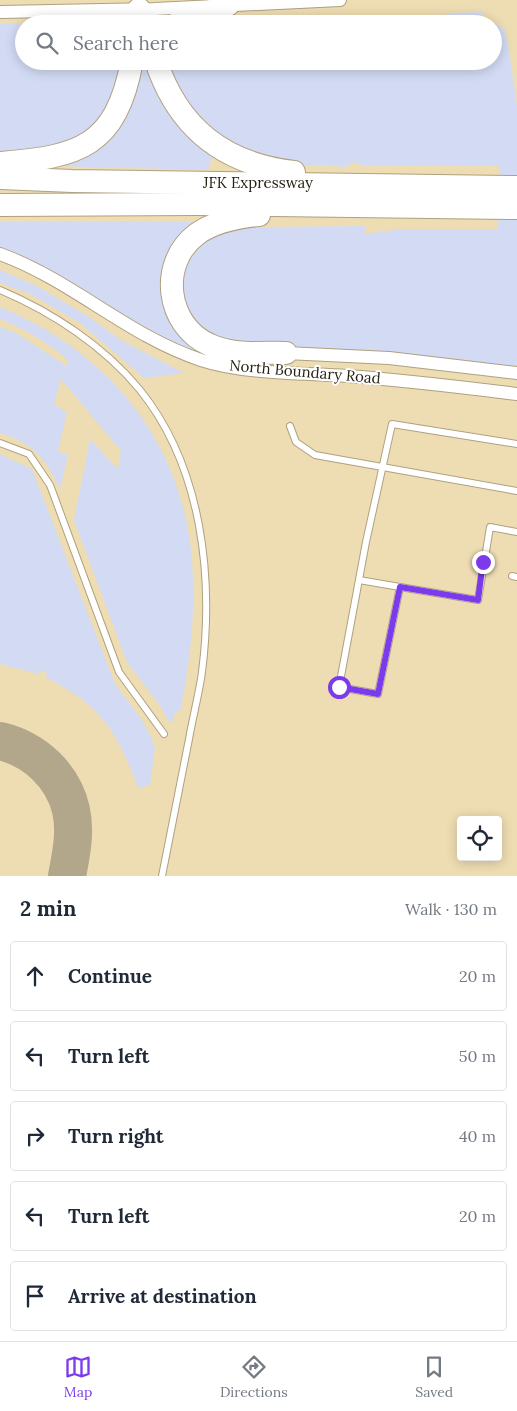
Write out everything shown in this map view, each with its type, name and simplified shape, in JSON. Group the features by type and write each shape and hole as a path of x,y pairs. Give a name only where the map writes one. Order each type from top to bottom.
{"highway":[{"path":"201,15 228,5"},
{"path":"0,163 60,156 90,142 109,125 116,114 126,90 130,70"},
{"path":"161,70 171,97 189,123 216,146 237,158 258,166 280,170 404,184"},
{"name":"JFK Expressway","path":"0,178 89,181 404,184 511,201"},
{"name":"JFK Expressway","path":"0,205 342,205 511,201"},
{"path":"286,353 221,349 208,344 194,335 183,323 173,301 172,275 179,256 197,234 222,222 243,217 342,205"}],"street":[{"path":"166,15 228,5 340,0"},
{"path":"0,12 60,15"},
{"name":"North Boundary Road","path":"0,254 58,280 153,340 202,361 291,374 409,381 517,394"},
{"name":"North Boundary Road","path":"286,353 388,358 517,373"}],"lane":[{"path":"0,290 57,320 105,354 141,391 166,431 187,477 200,524 206,569 202,672 162,876"},
{"path":"400,587 378,694 339,687 359,580 392,424 517,444"},
{"path":"290,426 296,442 315,455 517,491"},
{"path":"0,443 29,454 50,485 119,672 164,734"},
{"path":"359,580 478,600 490,527 517,532"}],"shaded area":[{"path":"0,0 517,0 517,876 0,876"},
{"path":"485,12 481,15 446,15 450,13"},
{"path":"15,23 15,70 121,70 109,113 85,139 0,159 0,24"},
{"path":"502,28 504,29 508,43 517,106 517,367 361,350 225,345 203,332 187,314 180,283 190,254 217,234 251,227 366,226 364,234 401,229 498,229 499,166 364,166 353,162 347,167 272,163 206,129 172,81 171,70 502,70"},
{"path":"133,70 152,70 165,103 179,126 212,156 208,170 55,166 80,157"},
{"path":"177,221 204,223 169,258 199,351 197,356 0,252 0,222"},
{"path":"0,270 37,286 89,317 121,340 184,373 144,378 80,323 30,294 0,283"},
{"path":"0,307 39,326 75,349 106,376 134,406 156,440 174,477 186,518 192,561 193,599 187,674 180,712 175,712 173,722 169,722 161,707 127,662 74,520 90,439 118,469 121,451 61,379 54,404 67,413 58,451 68,455 60,489 49,468 37,453 22,442 0,433 0,327 16,333 68,367 67,359 51,347 0,319"},
{"path":"0,454 32,469 115,684 142,720 155,747 150,785 138,788 131,768 114,735 105,722 80,698 45,677 47,672 42,670 39,674 0,664"}],"taxiway":[{"path":"0,741 24,750 45,765 54,775 67,797 73,827 67,876"}],"route":[{"path":"339,687 378,694 400,587 478,600 483,562"}]}
